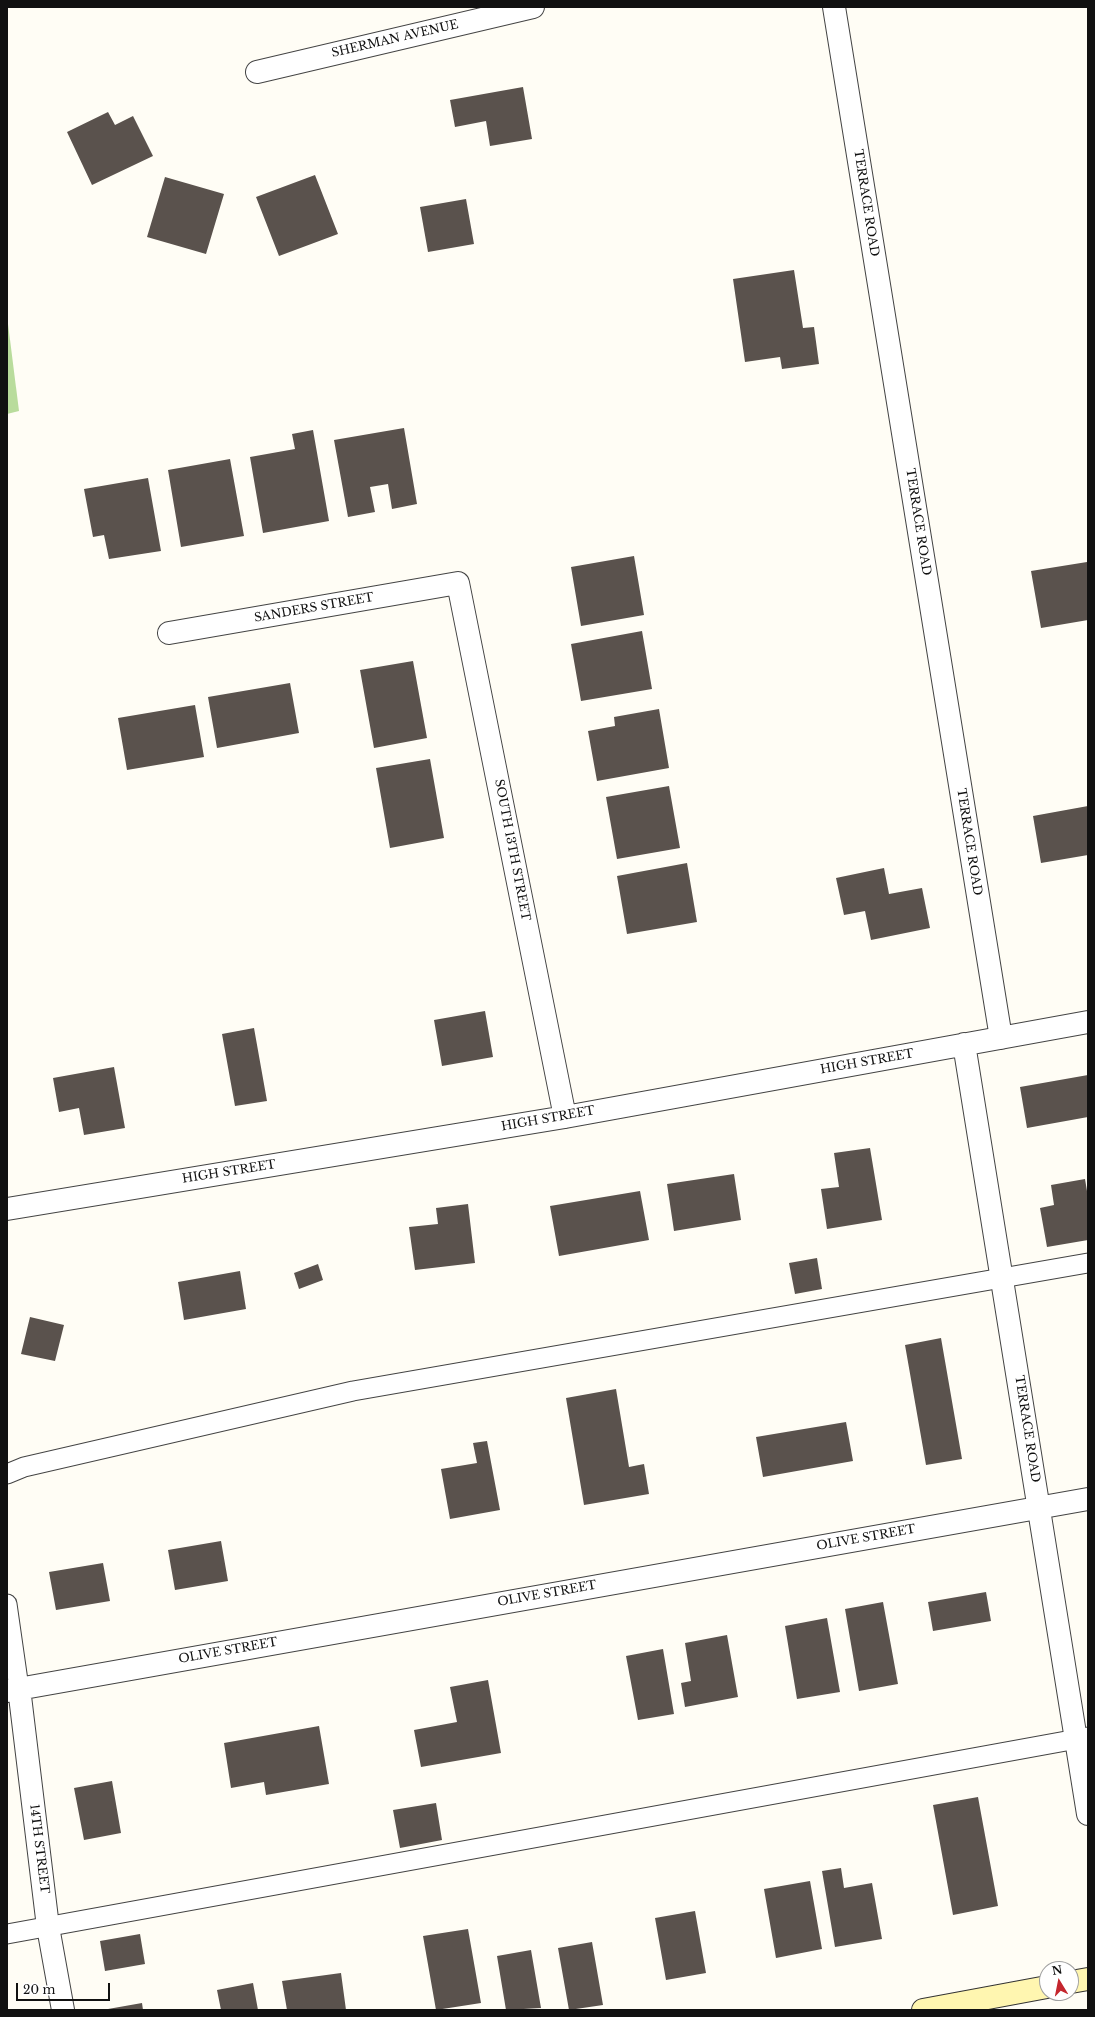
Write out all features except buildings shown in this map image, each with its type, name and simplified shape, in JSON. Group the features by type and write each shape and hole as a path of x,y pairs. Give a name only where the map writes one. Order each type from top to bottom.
{"main road":[{"path":"923,2010 983,2004 1039,1989"}],"street":[{"name":"SHERMAN AVENUE","path":"257,72 533,7"},
{"name":"TERRACE ROAD","path":"834,7 1001,1038"},
{"name":"SANDERS STREET","path":"169,633 458,583"},
{"name":"SOUTH 13TH STREET","path":"458,583 565,1117"},
{"name":"HIGH STREET","path":"7,1209 565,1117 1088,1022"},
{"name":"TERRACE ROAD","path":"964,1044 1039,1507 1082,1738 1088,1814"},
{"name":"OLIVE STREET","path":"13,1689 1088,1499"},
{"name":"14TH STREET","path":"13,1689 48,1927 63,2010"}],"lane":[{"path":"7,1474 24,1467 353,1391 1088,1263"},
{"path":"7,1604 13,1689"},
{"path":"7,1934 1082,1738"}],"green space":[{"path":"7,316 19,411 7,414"}]}
